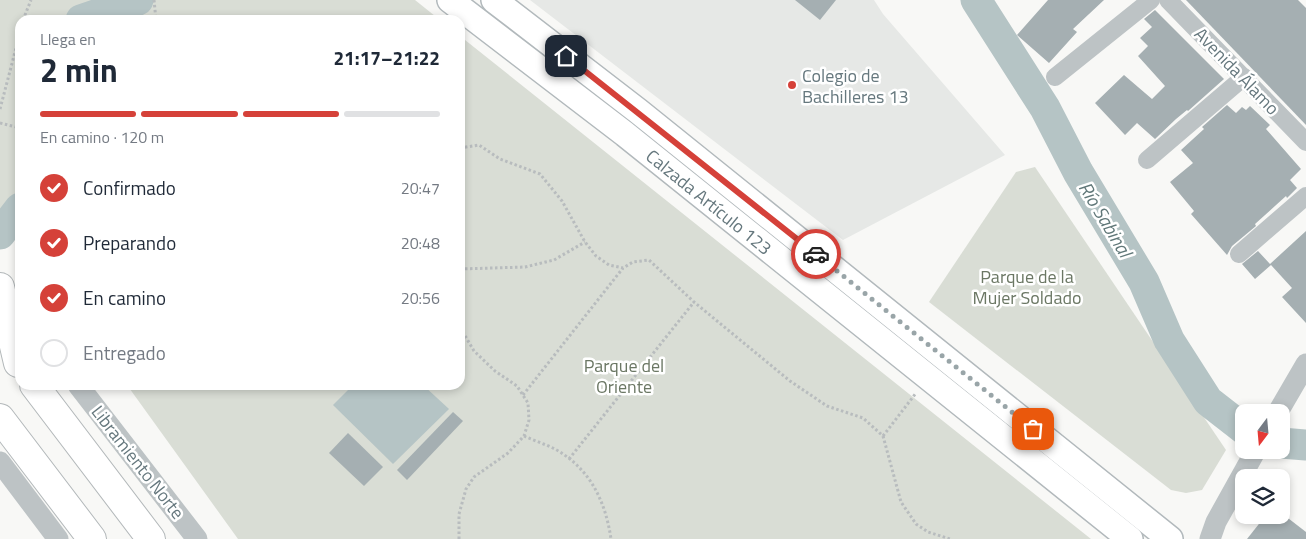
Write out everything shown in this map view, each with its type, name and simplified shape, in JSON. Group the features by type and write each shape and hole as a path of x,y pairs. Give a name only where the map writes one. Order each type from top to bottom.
{"highway":[{"path":"0,287 15,349"},
{"path":"0,340 15,360"},
{"path":"38,390 151,539"},
{"path":"0,418 92,539"}],"main road":[{"name":"Calzada Artículo 123","path":"450,0 625,134 1130,539"},
{"name":"Calzada Artículo 123","path":"494,0 638,111 1170,539"}],"street":[{"path":"1055,76 1151,0"},
{"name":"Avenida Álamo","path":"1168,0 1306,142"},
{"path":"1146,160 1244,77"},
{"path":"1239,254 1306,196"},
{"path":"0,287 15,306"},
{"path":"1283,404 1306,364"},
{"name":"Libramiento Norte","path":"82,390 197,539"},
{"path":"1196,539 1213,530 1251,459"},
{"path":"0,462 58,539"}],"path":[{"path":"25,15 32,0"},
{"path":"154,0 156,15"},
{"path":"0,109 15,52"},
{"path":"0,123 15,127"},
{"path":"465,147 479,145 500,159 540,174 562,201 585,242 596,256 609,265 623,268"},
{"path":"465,269 525,267 554,260 585,242"},
{"path":"523,394 623,268 633,262 649,260 694,302 790,381 827,406 863,418 883,436 901,502 916,524 928,532 950,539"},
{"path":"569,459 694,302"},
{"path":"459,539 460,514 466,489 474,477 508,453 524,436 528,420 528,403 523,394 517,386 495,371 474,351 465,336"},
{"path":"883,436 928,378"},
{"path":"524,436 562,454 585,471 600,496 611,539"}],"shaded area":[{"name":"Colegio de Bachilleres 13","path":"530,0 874,0 883,14 1005,155 843,240"},
{"path":"348,390 428,390 449,409 393,464 333,405"}],"green space":[{"path":"0,0 415,0 434,15 15,15 15,230 0,209"},
{"name":"Parque del Oriente","path":"465,40 1091,539 238,539 131,390 465,390"},
{"name":"Parque de la Mujer Soldado","path":"1035,167 1226,450 1202,490 1186,493 1171,490 929,302 1016,172"}],"building":[{"path":"795,0 836,0 820,20"},
{"path":"1048,0 1104,0 1073,29 1077,32 1049,63 1017,35"},
{"path":"1186,0 1298,0 1306,8 1306,125"},
{"path":"1155,10 1224,79 1155,139 1137,123 1125,135 1095,103 1124,75 1152,99 1165,86 1138,56 1148,46 1140,38 1152,27 1144,19"},
{"path":"1227,105 1236,113 1242,107 1246,110 1250,106 1270,125 1266,129 1301,169 1290,180 1297,188 1232,246 1227,255 1191,214 1194,211 1170,182 1193,163 1181,150 1204,129 1202,127"},
{"path":"1306,231 1306,323 1282,297 1292,288 1271,265 1255,279 1242,264 1258,251 1270,264"},
{"path":"453,412 463,421 407,480 397,470"},
{"path":"348,433 383,467 364,486 329,453"},
{"path":"1290,520 1306,532 1306,539 1247,539 1259,524 1290,524"}],"waterway":[{"name":"Río Sabinal","path":"95,15 138,0"},
{"name":"Río Sabinal","path":"976,0 1045,108 1078,172 1144,282 1169,340 1208,401 1235,422"},
{"name":"Río Sabinal","path":"0,234 15,214"},
{"name":"Río Sabinal","path":"1290,444 1306,445"}],"way so far":[{"path":"816,254 1033,429"}],"place":[{"name":"Colegio de Bachilleres 13","path":"792,85"}],"route":[{"path":"566,56 638,111 816,254"}]}
